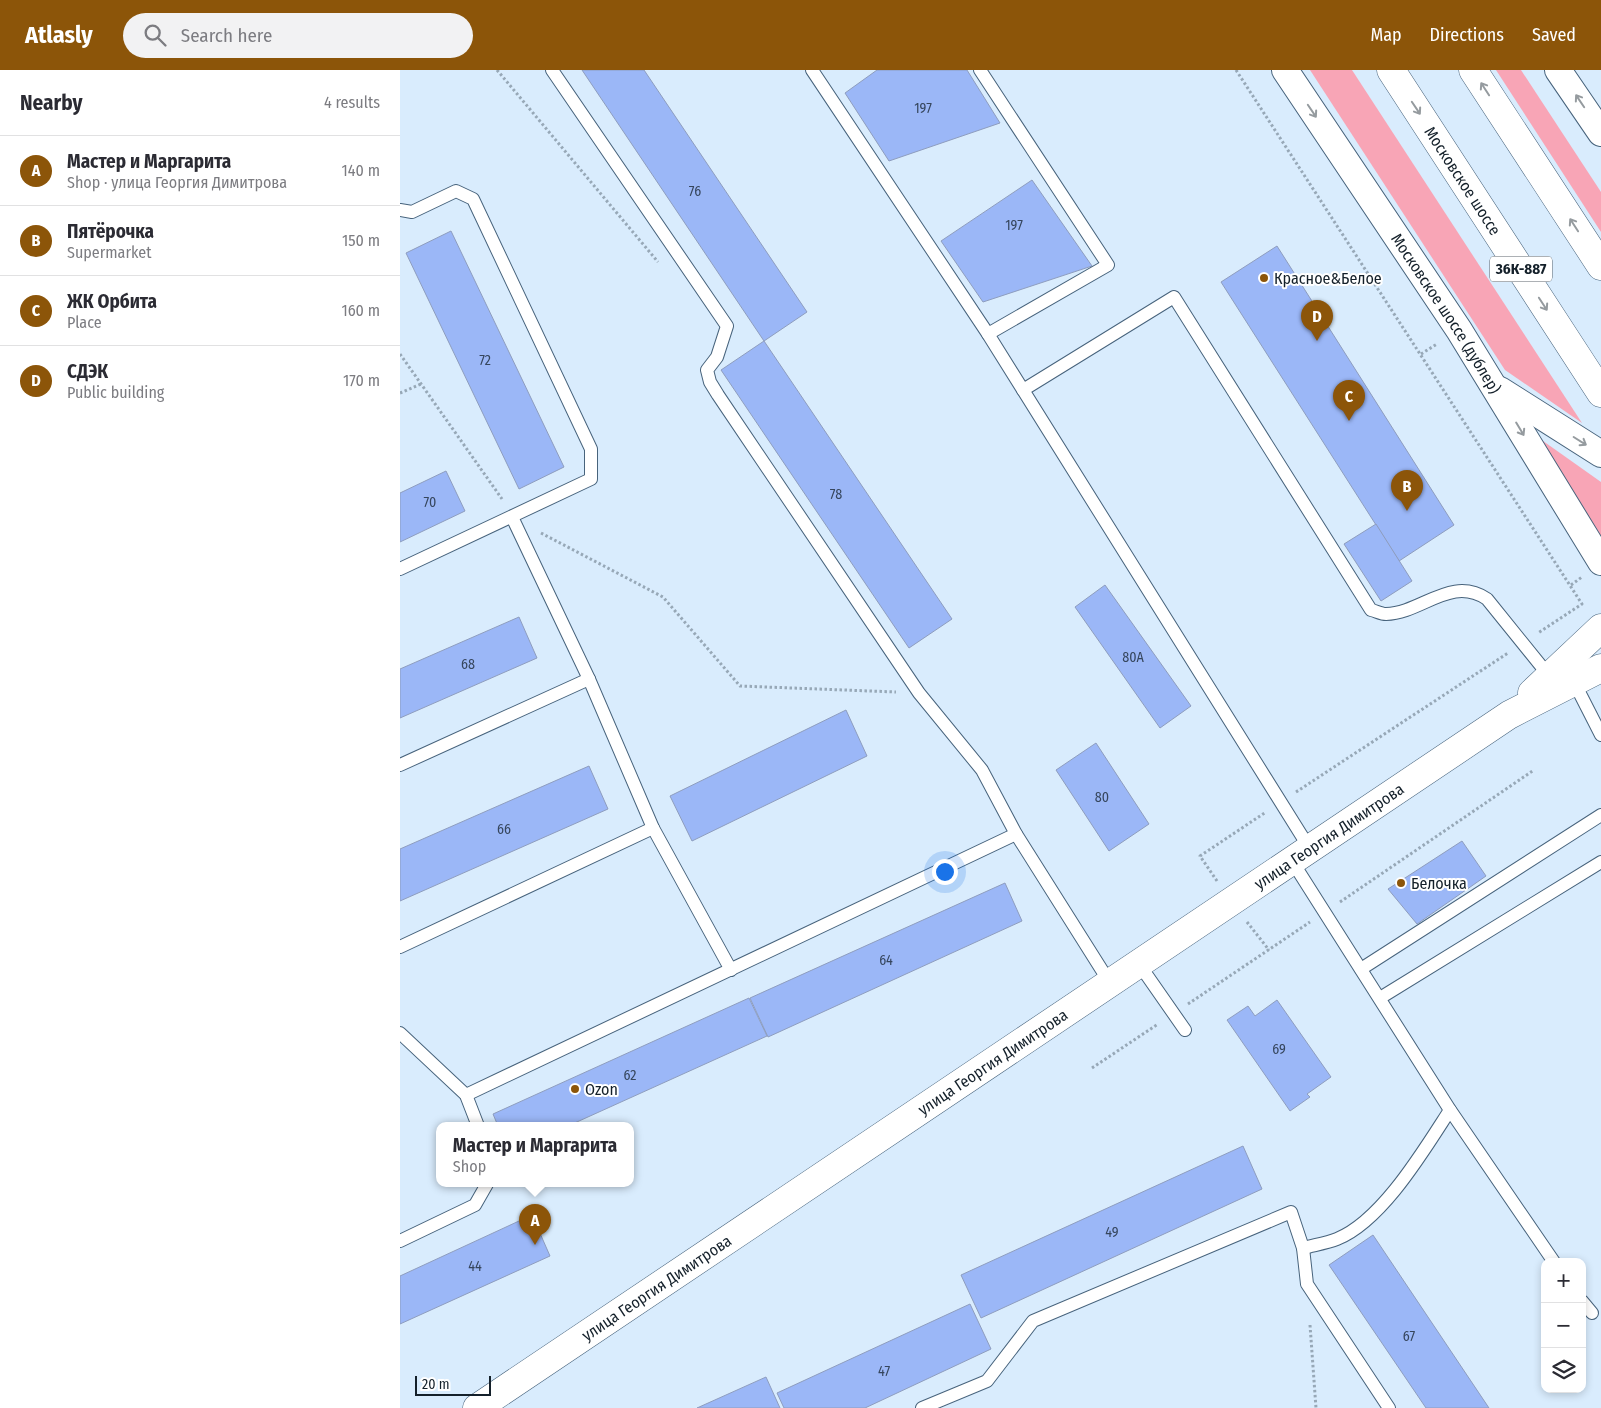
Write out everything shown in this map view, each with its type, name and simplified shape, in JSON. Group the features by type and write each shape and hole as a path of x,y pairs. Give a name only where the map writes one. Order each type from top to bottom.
{"main road":[{"name":"Московское шоссе","path":"1391,70 1601,393"},
{"path":"1473,70 1601,266"},
{"name":"улица Георгия Димитрова","path":"476,1408 1562,679 1601,628"},
{"name":"улица Георгия Димитрова","path":"1562,679 1601,668"}],"street":[{"name":"Московское шоссе (дублер)","path":"1285,70 1495,387 1601,562"},
{"path":"1558,70 1601,131"},
{"path":"1495,387 1601,454"}],"lane":[{"path":"552,70 727,326 717,356 707,370 710,382 919,693 982,770 1016,834 1110,983"},
{"path":"812,70 988,334 1280,803 1301,855 1361,969 1450,1110 1551,1258"},
{"path":"980,70 1108,265 988,334"},
{"path":"400,210 412,212 456,191 473,199 591,449 591,479 512,518 400,569"},
{"path":"1023,390 1174,297 1371,610 1385,614 1405,610 1458,591 1475,591 1487,599 1523,643 1562,679 1601,735"},
{"path":"512,518 589,678 654,828 731,970"},
{"path":"400,766 589,678"},
{"path":"1361,969 1601,815"},
{"path":"400,947 654,828"},
{"path":"466,1095 1016,834"},
{"path":"1380,998 1601,862"},
{"path":"1139,964 1185,1030"},
{"path":"400,1033 466,1095 476,1122"},
{"path":"1304,1248 1338,1239 1365,1220 1405,1179 1450,1110"},
{"path":"400,1241 475,1205 485,1187"},
{"path":"922,1408 987,1381 1033,1321 1291,1212 1304,1248 1307,1284 1390,1408"},
{"path":"1584,1303 1592,1314"}],"path":[{"path":"497,70 661,266"},
{"path":"1236,70 1582,604 1200,856 1231,902 1269,950"},
{"path":"1421,354 1441,342"},
{"path":"400,354 499,493 512,518 663,597 740,686 919,693"},
{"path":"400,393 421,384"},
{"path":"1307,1284 1316,1408"}],"shaded area":[{"path":"1310,70 1352,70 1582,423 1505,370"},
{"path":"1496,70 1521,70 1601,192 1601,232"},
{"path":"1536,436 1601,482 1601,541"}],"building":[{"path":"582,70 644,70 807,312 764,341"},
{"path":"877,70 967,70 1000,123 889,161 845,93"},
{"path":"1032,180 1092,266 983,302 941,241"},
{"path":"451,231 564,467 519,489 406,253"},
{"path":"1277,246 1454,525 1399,561 1221,282"},
{"path":"764,341 952,619 909,648 721,370"},
{"path":"446,471 465,511 400,542 400,493"},
{"path":"1376,524 1412,581 1381,601 1344,544"},
{"path":"1105,585 1191,706 1160,728 1075,607"},
{"path":"519,617 537,658 400,718 400,669"},
{"path":"846,710 867,756 692,841 670,796"},
{"path":"1096,743 1149,824 1109,851 1056,770"},
{"path":"589,766 608,809 400,901 400,849"},
{"path":"1462,841 1486,876 1417,924 1388,889"},
{"path":"1005,883 1022,921 768,1037 750,998"},
{"path":"749,998 767,1036 577,1122 496,1122 493,1114"},
{"path":"1277,1000 1331,1077 1307,1094 1310,1097 1290,1111 1227,1020 1248,1006 1255,1016"},
{"path":"1243,1146 1262,1189 981,1318 961,1275"},
{"path":"532,1215 550,1256 400,1324 400,1276"},
{"path":"1373,1235 1489,1408 1426,1408 1329,1265"},
{"path":"970,1304 991,1349 865,1408 784,1408 777,1393"},
{"path":"766,1377 780,1408 697,1408"}],"place":[{"name":"Красное&Белое","path":"1264,278"},
{"name":"СДЭК","path":"1317,341"},
{"name":"ЖК Орбита","path":"1349,421"},
{"name":"Пятёрочка","path":"1407,511"},
{"name":"Белочка","path":"1401,883"},
{"name":"Ozon","path":"575,1089"},
{"name":"Мастер и Маргарита","path":"535,1245"}]}
